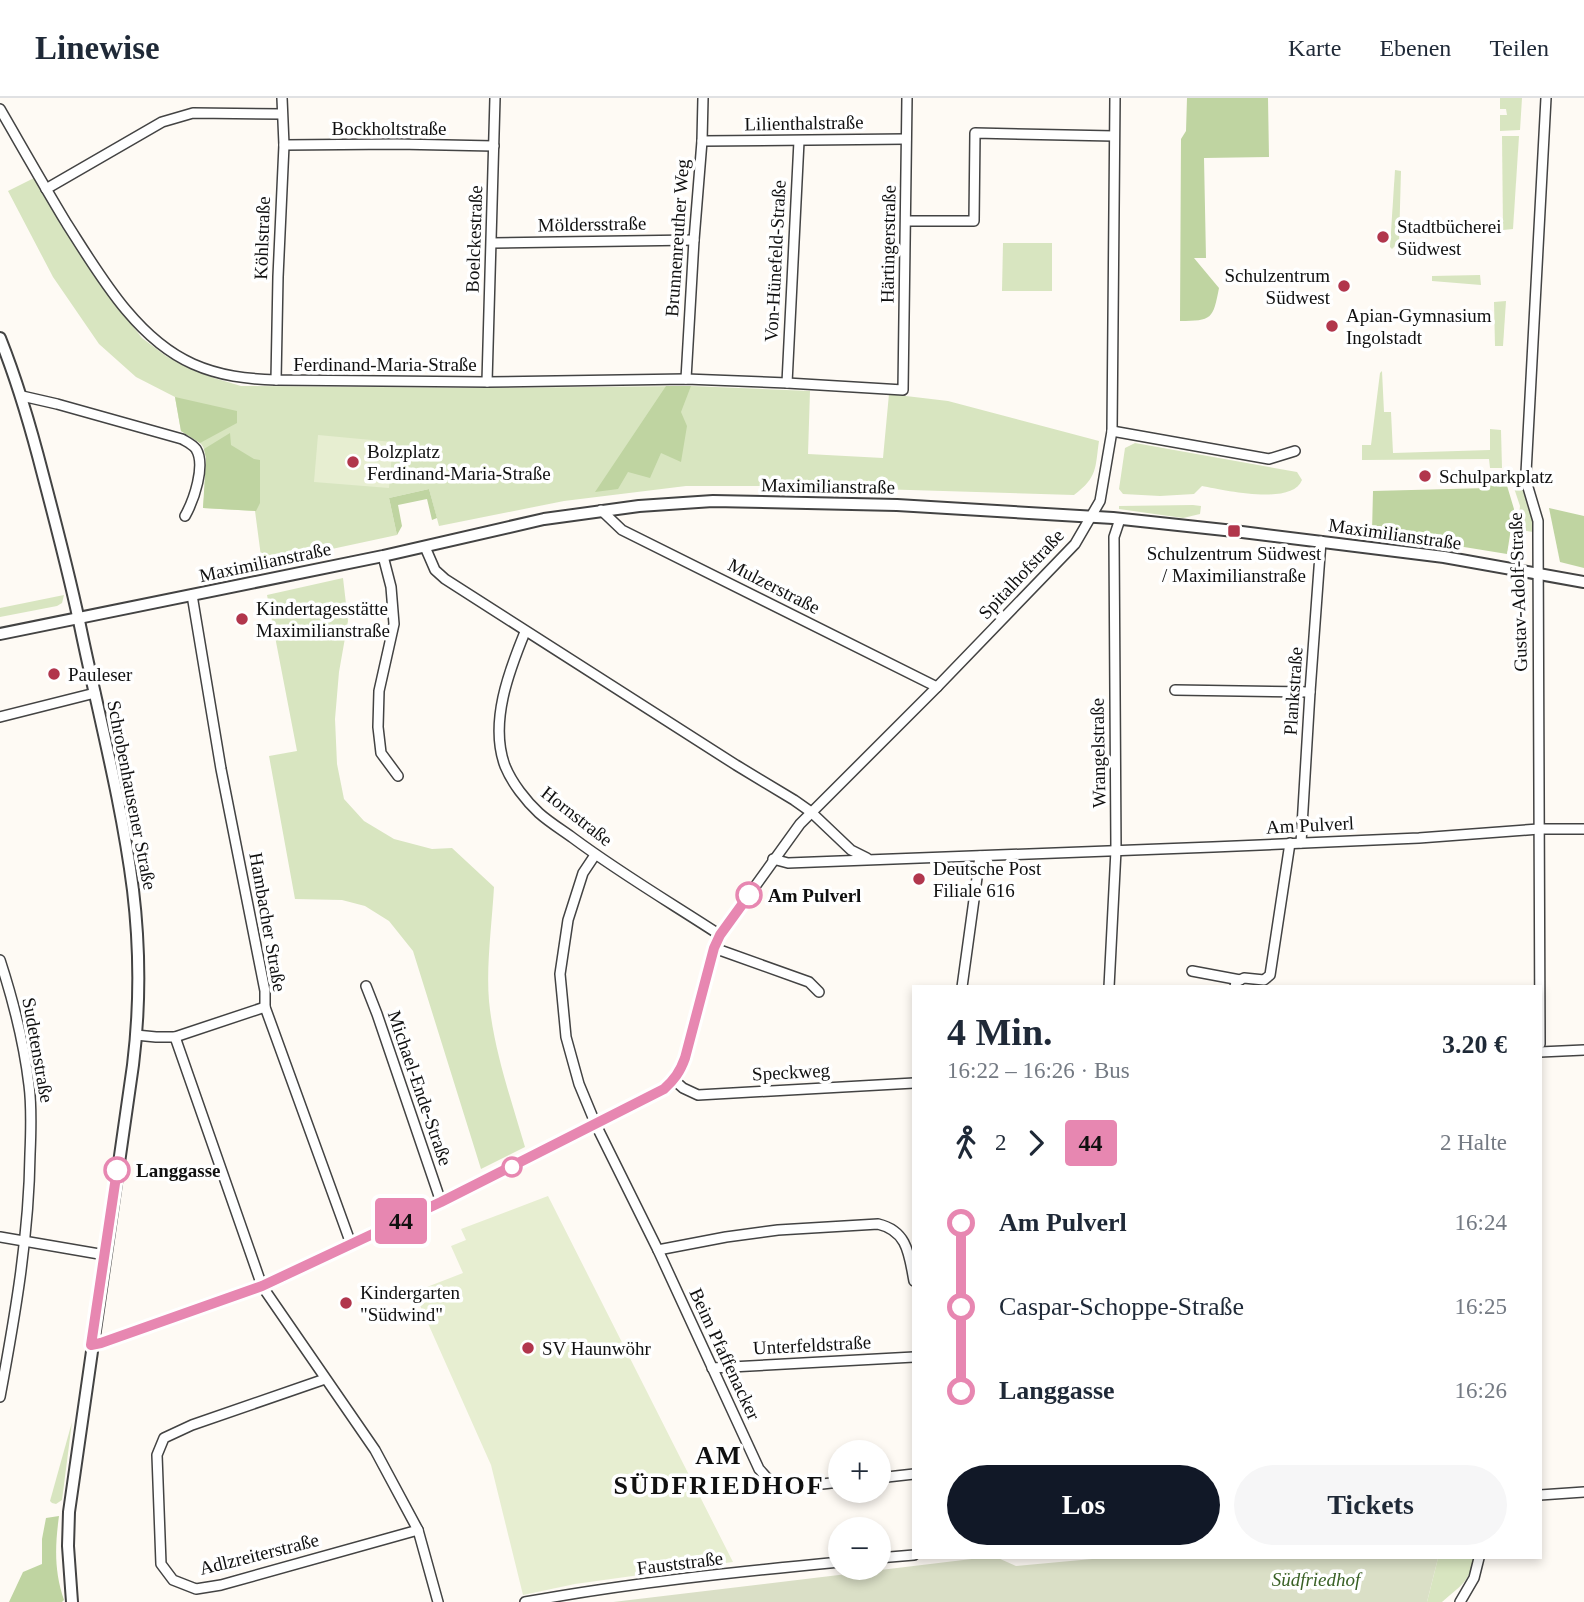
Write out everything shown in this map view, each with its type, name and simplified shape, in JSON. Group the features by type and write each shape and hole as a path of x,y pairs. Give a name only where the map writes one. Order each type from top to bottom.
{"street":[{"name":"Köhlstraße","path":"276,380 284,145 282,98"},
{"name":"Boelckestraße","path":"487,382 495,98"},
{"name":"Brunnenreuther Weg","path":"686,379 703,98"},
{"name":"Härtingerstraße","path":"903,390 907,98"},
{"name":"Spitalhofstraße","path":"720,935 773,859 811,813 1076,544 1100,501 1112,431 1115,98"},
{"name":"Gustav-Adolf-Straße","path":"1539,985 1538,521 1525,473 1546,98"},
{"name":"Ferdinand-Maria-Straße","path":"0,109 98,274 144,330 191,364 216,373 242,379 276,380 487,382 686,379 903,390"},
{"path":"46,189 162,122 192,113 282,114"},
{"path":"906,221 974,220 975,133 1114,136"},
{"name":"Lilienthalstraße","path":"702,141 906,139"},
{"name":"Von-Hünefeld-Straße","path":"786,383 799,141"},
{"name":"Bockholtstraße","path":"284,145 494,146"},
{"name":"Möldersstraße","path":"492,243 694,240"},
{"name":"Schrobenhausener Straße","path":"0,338 5,363 22,396 62,543 127,849 137,950 136,1035 69,1512 68,1546 72,1602"},
{"path":"22,396 182,439 193,446 199,456 197,487 185,516"},
{"path":"1112,431 1269,459 1295,451"},
{"name":"Maximilianstraße","path":"0,634 383,556 544,519 601,510 713,501 897,505 1120,519 1444,557 1584,582"},
{"name":"Mulzerstraße","path":"601,510 622,530 937,687"},
{"name":"Wrangelstraße","path":"1109,985 1116,850 1114,537 1120,519"},
{"name":"Plankstraße","path":"1301,843 1321,541"},
{"path":"425,547 435,570 445,579 794,800 851,849 869,859"},
{"path":"383,556 391,587 394,624 379,691 377,727 380,753 398,776"},
{"name":"Hambacher Straße","path":"192,595 221,769 265,991 265,1007 351,1244"},
{"name":"Hornstraße","path":"525,632 512,663 504,694 500,740 505,765 521,793 539,813 595,855 720,935"},
{"path":"1175,690 1310,692"},
{"path":"0,717 95,693"},
{"name":"Am Pulverl","path":"773,859 788,863 980,856 1584,829"},
{"path":"1192,971 1238,984 1244,978 1264,980 1270,975 1290,843"},
{"name":"Beim Pfaffenacker","path":"595,855 583,873 568,920 560,974 566,1037 579,1083 596,1125 658,1250 759,1469 768,1480 785,1484 828,1483"},
{"path":"962,985 980,856"},
{"path":"91,1345 262,1286 441,1202 664,1089 681,1070 714,948 720,935"},
{"path":"714,948 809,982 819,992"},
{"name":"Sudetenstraße","path":"0,960 18,1023 29,1084 31,1118 25,1241 11,1341 3,1359 0,1397"},
{"name":"Michael-Ende-Straße","path":"366,986 441,1202"},
{"path":"136,1035 174,1037 265,1007"},
{"path":"174,1037 262,1286 375,1450 418,1530 438,1602"},
{"path":"1542,1052 1584,1050"},
{"name":"Speckweg","path":"674,1080 698,1095 912,1083"},
{"path":"658,1250 778,1230 878,1224 888,1226 900,1235 908,1249 912,1270"},
{"path":"0,1237 105,1255"},
{"name":"Unterfeldstraße","path":"712,1368 912,1357"},
{"name":"Adlzreiterstraße","path":"325,1379 164,1437 158,1455 161,1564 173,1580 196,1589 220,1586 418,1530"},
{"path":"891,1477 912,1475"},
{"path":"1542,1495 1584,1492"},
{"path":"891,1558 912,1555"},
{"path":"1460,1602 1474,1578 1479,1559"},
{"name":"Fauststraße","path":"525,1602 828,1563"}],"green space":[{"path":"1187,98 1268,98 1269,157 1204,158 1206,258 1194,258 1219,288 1215,306 1209,316 1205,319 1180,321 1181,139 1186,131"},
{"path":"1500,98 1522,98 1520,130 1500,131 1500,115 1507,115 1506,109 1500,109"},
{"path":"1502,136 1519,136 1513,229 1503,230"},
{"path":"1395,170 1401,171 1399,242 1392,249 1390,247"},
{"path":"34,178 94,276 142,338 166,356 190,369 241,386 691,386 810,391 808,454 883,458 889,394 948,401 1099,441 1096,465 1087,483 1074,495 777,486 686,486 564,501 439,526 429,489 389,498 397,535 262,564 255,511 203,508 206,465 204,449 199,442 181,431 175,397 136,377 99,344 53,277 8,191"},
{"path":"1003,243 1052,243 1052,291 1002,291"},
{"path":"1480,275 1481,285 1432,281 1432,276"},
{"path":"1506,301 1503,346 1495,346 1494,302"},
{"path":"1382,371 1384,412 1391,412 1393,453 1490,450 1490,429 1501,430 1502,468 1490,468 1489,459 1362,460 1362,445 1371,445"},
{"path":"666,386 691,386 681,412 687,426 681,462 661,453 650,478 628,472 618,489 595,492"},
{"path":"175,397 237,411 237,423 200,443 181,431"},
{"path":"230,433 231,445 260,460 260,503 256,511 203,508 206,458 204,449"},
{"name":"Bolzplatz Ferdinand-Maria-Straße","path":"318,435 393,442 389,488 314,482"},
{"path":"1135,443 1297,472 1302,480 1296,488 1272,494 1241,493 1202,486 1194,494 1123,494 1119,489 1125,448"},
{"path":"1488,478 1505,479 1514,509 1507,554 1372,532 1373,491 1488,488"},
{"path":"1511,479 1525,494 1533,532 1518,527 1520,506"},
{"path":"429,489 437,518 432,520 427,499 398,505 402,526 397,535 389,498"},
{"path":"1119,506 1201,506 1200,514 1183,518 1119,509"},
{"path":"1549,508 1584,516 1584,568 1560,562"},
{"path":"343,578 348,621 339,672 335,719 337,764 344,799 364,821 394,839 432,849 452,848 494,887 488,988 491,1020 525,1147 481,1169 413,951 389,921 365,906 342,900 295,899 269,756 297,751 267,595"},
{"path":"64,595 62,603 57,606 0,617 0,608"},
{"path":"548,1196 733,1562 575,1584 523,1595 491,1465 414,1292 463,1273 451,1246 466,1240 461,1229"},
{"path":"72,1422 62,1500 56,1504 50,1501"},
{"path":"59,1516 56,1558 64,1600 9,1602 23,1572 42,1564 42,1539 46,1518"},
{"name":"Südfriedhof","path":"972,1559 1000,1559 1016,1566 1092,1559 1438,1559 1427,1602 613,1602 828,1576 828,1580 891,1580 891,1569"},
{"path":"1438,1559 1474,1559 1470,1573 1459,1587 1442,1602 1427,1602"}],"bus line":[{"name":"44","path":"117,1170 91,1345 262,1286 441,1202 664,1089 681,1070 714,948 720,935 749,895"}],"place":[{"name":"Stadtbücherei Südwest","path":"1383,237"},
{"name":"Schulzentrum Südwest","path":"1344,286"},
{"name":"Apian-Gymnasium Ingolstadt","path":"1332,326"},
{"name":"Bolzplatz Ferdinand-Maria-Straße","path":"353,462"},
{"name":"Schulparkplatz","path":"1425,476"},
{"name":"Schulzentrum Südwest / Maximilianstraße","path":"1234,531"},
{"name":"Kindertagesstätte Maximilianstraße","path":"242,619"},
{"name":"Pauleser","path":"54,674"},
{"name":"Deutsche Post Filiale 616","path":"919,879"},
{"name":"Am Pulverl","path":"749,895"},
{"name":"Langgasse","path":"117,1170"},
{"name":"Kindergarten \"Südwind\"","path":"346,1303"},
{"name":"SV Haunwöhr","path":"528,1348"}],"district":[{"name":"AM SÜDFRIEDHOF","path":"719,1470"}]}
